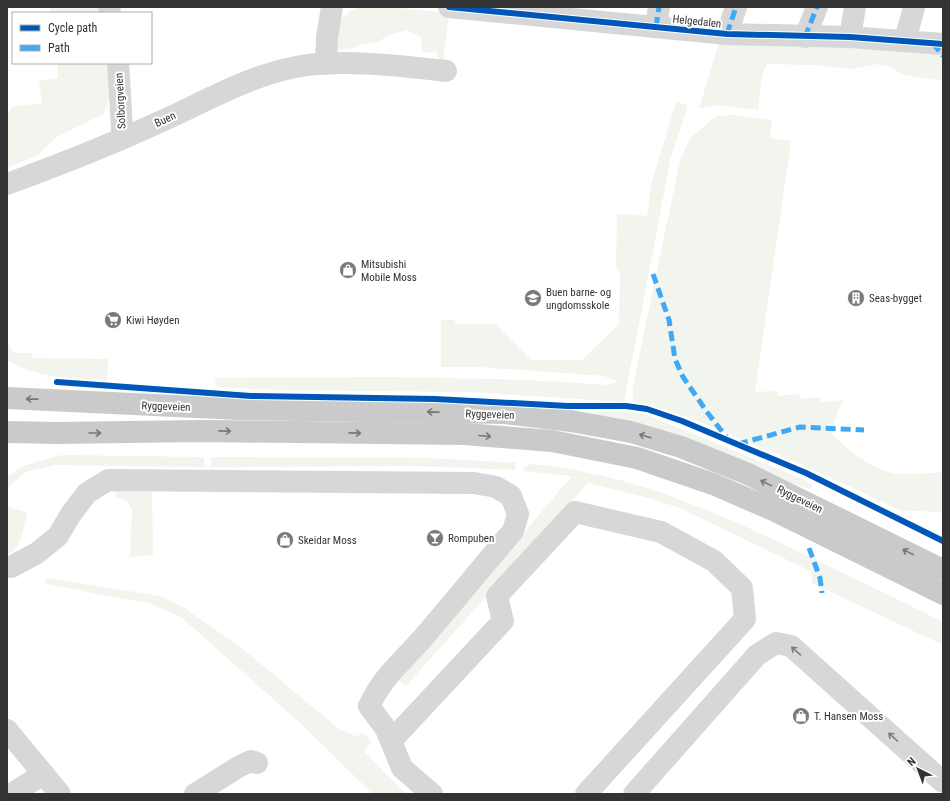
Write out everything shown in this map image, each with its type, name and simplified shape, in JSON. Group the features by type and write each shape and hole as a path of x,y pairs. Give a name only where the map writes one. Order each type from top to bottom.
{"main road":[{"name":"Ryggeveien","path":"7,398 238,409 504,414 572,421 631,432 681,447 748,474 943,570"},
{"name":"Ryggeveien","path":"7,432 56,434 202,431 465,434 552,442 637,458 713,484 773,510 943,594"}],"street":[{"path":"326,64 327,37 332,7"},
{"name":"Helgedalen","path":"449,7 658,17 727,34 850,37 943,44"},
{"path":"727,34 736,7"},
{"path":"805,37 817,7"},
{"path":"850,37 855,7"},
{"path":"905,40 914,8"},
{"name":"Solborgveien","path":"118,64 122,128 134,139"},
{"name":"Buen","path":"7,184 96,157 229,90 266,75 302,66 326,64 370,65 446,71"},
{"path":"7,567 11,567 37,553 58,536 71,514 87,494 108,480 474,483 496,487 512,496 518,514 513,531 421,640 392,669 378,687 369,706 375,713 391,741 402,768 432,794"},
{"path":"391,741 503,622 497,596 575,512 661,532 714,561 742,588 744,619 586,794"},
{"path":"634,794 757,655 776,643 791,646 943,782"},
{"path":"7,730 60,794"},
{"path":"196,794 240,766 251,761 257,763"},
{"path":"12,794 43,774"}],"shaded area":[{"path":"50,7 98,7 99,12 51,12"},
{"path":"360,7 390,7 449,13 443,61 439,59 436,52 423,53 421,37 407,30 386,36 379,42 361,44 352,49 337,50 337,23 349,12"},
{"path":"720,40 943,52 943,81 901,74 888,66 877,64 852,69 814,65 767,64 761,81 758,110 717,105 699,108"},
{"path":"57,64 108,64 110,93 107,107 102,115 58,136 36,156 7,168 7,117 12,107 42,103 39,81 58,78"},
{"path":"676,102 688,105 671,157 624,402 470,392 275,390 216,387 215,378 460,378 607,385 619,382 604,376 479,367 441,367 441,320 455,320 455,324 495,324 531,360 582,360 619,324 620,273 616,269 617,214 647,216 652,181"},
{"path":"733,115 772,120 770,138 791,141 755,392 778,391 777,396 800,394 799,399 821,397 820,402 843,400 831,433 862,459 880,469 899,474 943,472 943,512 904,512 844,484 703,423 676,413 633,402 633,385 680,161 690,138 716,116"},
{"path":"7,342 14,353 32,353 32,358 108,359 107,380 69,378 31,371 7,360"},
{"path":"616,411 644,414 657,419 805,480 812,485 812,487 810,489 595,417 597,412"},
{"path":"63,455 204,457 205,467 56,465 25,472 7,489 7,477 13,472 34,463"},
{"path":"211,457 431,458 516,463 515,470 417,466 211,467"},
{"path":"531,464 565,468 632,484 697,506 760,533 943,622 943,645 812,583 812,572 680,508 645,497 588,483 406,686 399,680 572,476 523,471 524,467"},
{"path":"152,488 153,555 130,557 132,509 128,502 117,498 115,490"},
{"path":"7,504 12,508 27,512 22,537 16,548 7,554"},
{"path":"47,578 160,596 183,607 243,649 339,729 358,737 362,732 372,742 364,751 406,794 373,794 300,723 181,617 149,603 44,583"}],"marked path":[{"path":"656,27 659,7"},
{"path":"727,34 736,7"},
{"path":"805,37 817,7"},
{"path":"933,43 943,56"},
{"path":"653,274 669,320 675,359 683,377 727,438"},
{"path":"738,444 800,427 864,430"},
{"path":"809,548 820,578 822,593"}],"cycle path":[{"path":"449,7 727,34 850,37 943,44"},
{"path":"57,382 251,396 435,399 568,406 626,406 647,409 682,421 806,473 943,541"}],"place":[{"name":"Mitsubishi Mobile Moss","path":"348,270"},
{"name":"Buen barne- og ungdomsskole","path":"533,298"},
{"name":"Seas-bygget","path":"856,298"},
{"name":"Kiwi Høyden","path":"113,320"},
{"name":"Rompuben","path":"435,538"},
{"name":"Skeidar Moss","path":"285,540"},
{"name":"T. Hansen Moss","path":"801,716"}]}
